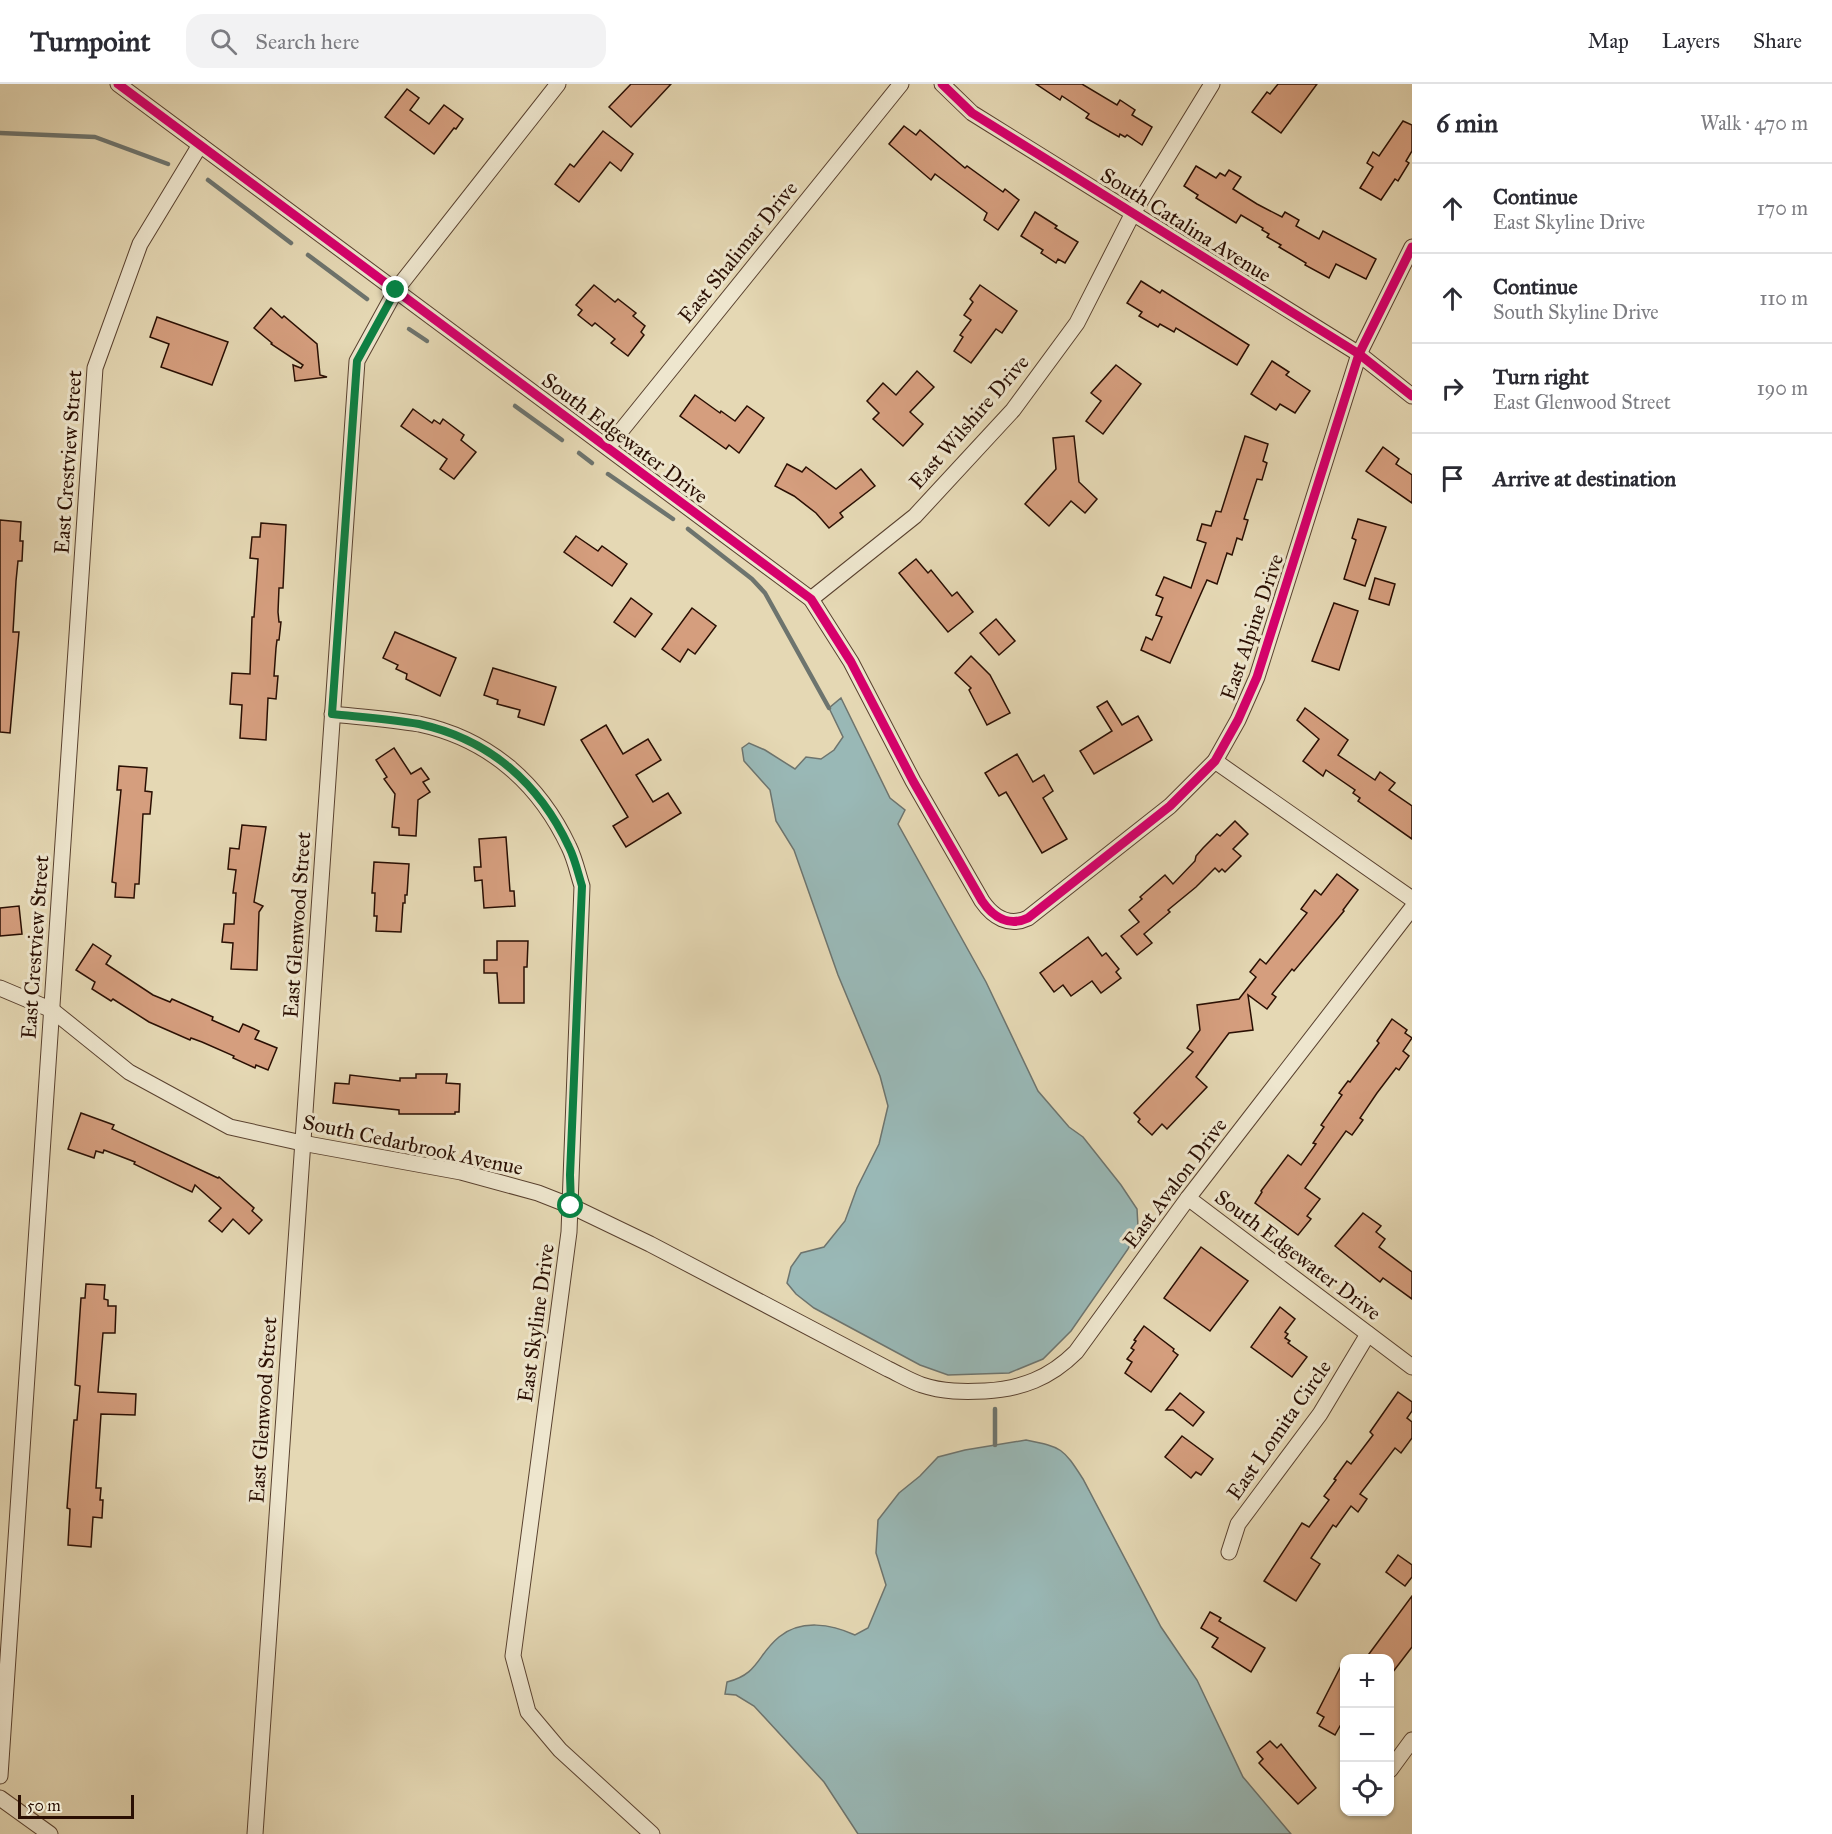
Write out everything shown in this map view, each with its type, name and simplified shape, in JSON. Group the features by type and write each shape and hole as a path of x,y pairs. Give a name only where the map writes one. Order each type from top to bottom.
{"street":[{"name":"South Edgewater Drive","path":"118,84 811,599 851,662 913,781 982,901 1001,920"},
{"name":"East Glenwood Street","path":"255,1834 357,361 396,290 558,84"},
{"name":"East Shalimar Drive","path":"608,447 902,84"},
{"name":"South Catalina Avenue","path":"942,84 972,113 1359,354 1412,396"},
{"name":"East Wilshire Drive","path":"811,599 915,516 1012,410 1077,323 1133,213 1212,84"},
{"name":"East Crestview Street","path":"0,1776 95,368 140,244 200,145"},
{"name":"East Alpine Drive","path":"1001,920 1015,922 1028,918 1170,806 1215,761 1238,720 1257,677 1359,354 1412,247"},
{"name":"East Skyline Drive","path":"332,714 420,724 489,750 517,774 546,806 570,849 582,886 570,1175 571,1206 513,1656 528,1712 560,1750 652,1834"},
{"path":"1215,761 1412,899"},
{"name":"East Avalon Drive","path":"921,1384 962,1392 1001,1391 1031,1383 1055,1370 1076,1352 1188,1198 1412,908"},
{"name":"South Cedarbrook Avenue","path":"0,988 51,1010 129,1072 230,1127 302,1143 461,1172 527,1190 571,1206 692,1265 888,1369 921,1384"},
{"name":"South Edgewater Drive","path":"1188,1198 1412,1367"},
{"name":"East Lomita Circle","path":"1229,1552 1238,1524 1320,1414 1368,1334"},
{"path":"1394,1763 1412,1740"},
{"path":"0,1798 50,1834"}],"water":[{"path":"841,698 890,798 905,810 898,824 986,982 1038,1091 1069,1127 1083,1137 1137,1209 1138,1227 1128,1249 1071,1331 1043,1359 1009,1373 948,1375 920,1365 814,1308 796,1294 787,1283 791,1267 801,1253 824,1247 845,1221 857,1188 879,1144 888,1106 880,1076 838,975 794,850 776,821 770,790 744,761 742,748 749,743 795,769 806,757 821,759 834,750 843,737 829,708"},
{"path":"1026,1440 1060,1450 1083,1479 1161,1627 1197,1680 1243,1777 1291,1834 858,1834 824,1782 754,1706 736,1695 725,1694 727,1682 738,1679 752,1669 772,1644 788,1631 816,1625 836,1628 855,1635 868,1628 886,1585 876,1553 878,1520 899,1493 938,1457"}],"building":[{"path":"631,84 671,84 631,127 609,107"},
{"path":"1036,84 1082,84 1117,105 1120,100 1135,110 1132,115 1152,127 1142,145 1127,135 1125,137 1120,134 1119,137 1086,118 1089,114 1062,96 1060,100"},
{"path":"1278,84 1317,84 1281,133 1252,112 1267,92 1270,94"},
{"path":"407,89 419,98 410,110 429,124 444,105 463,119 434,154 385,117"},
{"path":"1403,121 1412,125 1412,151 1406,161 1409,163 1398,181 1395,179 1381,200 1360,188 1373,167 1367,163 1373,152 1379,156"},
{"path":"904,126 916,135 920,130 965,168 967,166 1003,192 1005,189 1019,200 998,230 984,220 987,213 935,174 931,180 889,144"},
{"path":"603,131 633,154 621,171 610,162 579,202 555,184 570,164 574,167"},
{"path":"1196,166 1216,178 1220,173 1225,176 1229,170 1241,177 1233,189 1257,204 1282,217 1285,212 1299,220 1296,226 1319,239 1323,231 1376,259 1366,279 1336,264 1329,278 1279,247 1281,245 1267,237 1269,234 1262,230 1263,228 1241,215 1236,223 1196,198 1198,195 1184,186"},
{"path":"1035,212 1078,242 1065,263 1058,259 1056,263 1041,253 1043,250 1021,236"},
{"path":"1141,281 1160,293 1162,290 1249,345 1237,365 1176,328 1174,332 1160,324 1158,327 1139,316 1142,312 1127,303"},
{"path":"594,285 615,302 618,299 636,313 633,316 645,326 641,332 644,335 628,356 611,343 615,339 595,323 592,326 578,315 582,310 576,305"},
{"path":"980,285 1017,311 1002,333 996,329 971,363 954,351 963,337 960,335 971,320 964,315 973,302 970,299"},
{"path":"271,308 317,344 320,375 327,377 295,381 293,365 301,368 303,365 271,344 254,328"},
{"path":"157,317 228,342 212,385 161,367 169,344 150,337"},
{"path":"1272,361 1289,372 1286,375 1310,391 1295,413 1280,404 1276,410 1251,394"},
{"path":"1116,365 1141,384 1103,434 1086,421 1101,401 1091,393"},
{"path":"917,371 934,387 910,412 923,424 903,446 873,419 879,413 867,401 883,383 896,395"},
{"path":"695,395 735,421 747,406 764,418 739,453 729,445 726,449 680,416"},
{"path":"413,409 432,423 434,420 440,424 443,419 464,435 461,440 476,452 454,479 440,469 447,459 401,426"},
{"path":"1074,436 1079,482 1097,499 1085,513 1071,501 1049,526 1025,504 1056,469 1053,438"},
{"path":"1245,436 1268,444 1263,461 1267,463 1262,480 1257,479 1244,519 1248,520 1242,540 1237,538 1232,555 1227,553 1217,584 1207,580 1170,663 1141,650 1146,637 1152,640 1162,617 1156,615 1163,598 1156,595 1164,577 1191,588 1206,543 1197,540 1202,524 1211,526 1216,511 1221,512"},
{"path":"1383,447 1399,459 1396,464 1412,475 1412,503 1366,471"},
{"path":"787,464 802,472 806,467 836,489 861,469 875,486 840,513 843,517 829,528 816,513 794,496 775,486"},
{"path":"1358,519 1386,527 1365,586 1344,579 1356,540 1352,538"},
{"path":"0,520 21,522 20,541 23,541 22,561 18,561 16,581 13,632 19,632 10,733 0,732"},
{"path":"261,523 286,525 283,588 279,588 278,612 279,622 281,622 274,676 278,676 276,699 268,698 266,740 240,738 242,705 230,704 232,673 250,674 252,617 254,617 258,559 250,558 252,537 260,537"},
{"path":"576,536 598,551 602,546 627,564 612,586 564,552"},
{"path":"916,559 928,573 931,570 952,596 957,592 973,612 948,632 899,573"},
{"path":"1375,578 1395,584 1389,605 1369,599"},
{"path":"631,598 652,614 635,637 614,622"},
{"path":"1334,603 1358,611 1339,670 1312,661"},
{"path":"692,608 716,626 695,654 688,649 680,662 662,649"},
{"path":"996,619 1015,641 999,655 980,633"},
{"path":"395,632 456,658 440,696 406,679 407,674 396,669 398,665 383,658"},
{"path":"971,656 990,675 1010,713 987,725 969,690 971,688 955,673"},
{"path":"493,668 556,687 544,725 518,717 520,710 497,704 498,700 484,695"},
{"path":"1107,701 1122,725 1138,716 1152,740 1094,774 1080,751 1112,731 1097,707"},
{"path":"1305,708 1348,740 1338,755 1375,780 1380,772 1395,783 1389,790 1412,806 1412,839 1358,801 1360,798 1353,793 1355,790 1326,770 1323,776 1303,761 1319,739 1297,720"},
{"path":"606,725 623,754 648,739 661,760 636,775 653,802 668,793 681,813 626,847 613,826 628,817 581,740"},
{"path":"394,748 411,774 421,768 429,779 423,782 430,792 418,800 416,836 399,835 399,828 392,827 395,794 384,779 387,777 376,760"},
{"path":"1017,754 1033,782 1044,775 1053,791 1043,798 1067,839 1042,853 1006,792 999,796 985,773"},
{"path":"119,766 147,768 145,791 152,792 150,814 143,814 139,884 135,884 134,898 115,897 116,883 112,882 121,790 117,790"},
{"path":"1235,821 1248,834 1233,849 1241,856 1225,872 1222,869 1219,872 1215,868 1168,910 1170,912 1144,934 1152,943 1137,955 1121,936 1139,922 1129,910 1165,875 1173,884 1195,861 1203,848"},
{"path":"242,825 266,827 254,902 263,906 259,912 257,970 231,969 233,943 222,942 224,924 234,924 236,893 233,893 236,870 228,869 230,848 239,849"},
{"path":"506,837 510,891 514,891 515,906 484,908 482,880 475,881 474,867 481,867 479,839"},
{"path":"374,862 409,864 401,932 376,931 375,893 372,893"},
{"path":"1337,874 1358,890 1344,911 1272,994 1276,997 1267,1009 1248,995 1253,1030 1229,1033 1196,1077 1207,1087 1167,1129 1162,1124 1152,1135 1138,1122 1140,1119 1134,1113 1193,1052 1187,1048 1200,1030 1197,1005 1239,999 1256,977 1250,972 1260,959 1266,964 1307,913 1301,909 1315,890 1321,895"},
{"path":"19,906 22,934 0,936 0,908"},
{"path":"1088,937 1102,956 1106,953 1119,969 1116,972 1121,978 1101,993 1092,981 1071,996 1063,985 1054,992 1040,973"},
{"path":"497,941 528,941 527,967 524,967 524,1003 499,1003 497,973 484,973 484,960 497,960"},
{"path":"93,944 111,956 106,964 153,995 170,1002 172,999 213,1017 212,1020 239,1032 243,1024 259,1031 255,1039 277,1048 268,1070 256,1065 255,1068 202,1042 191,1038 190,1040 149,1022 113,999 111,1001 92,989 95,982 76,970"},
{"path":"1392,1019 1407,1030 1405,1033 1412,1038 1403,1051 1409,1056 1399,1070 1396,1068 1377,1093 1360,1118 1363,1120 1352,1135 1346,1131 1305,1188 1320,1199 1307,1216 1311,1219 1298,1235 1255,1203 1261,1191 1288,1155 1301,1165 1316,1144 1313,1143 1324,1127 1321,1125 1342,1095 1339,1093 1379,1043 1377,1041"},
{"path":"416,1074 447,1074 446,1083 460,1084 459,1112 455,1114 399,1114 399,1110 333,1103 335,1083 349,1084 350,1075 400,1081 400,1078 416,1078"},
{"path":"81,1113 114,1125 112,1129 219,1177 254,1208 252,1211 262,1220 249,1234 233,1219 222,1232 209,1221 221,1208 195,1185 192,1192 134,1164 135,1162 104,1150 103,1153 96,1151 94,1158 68,1149"},
{"path":"1363,1213 1381,1226 1376,1232 1385,1239 1379,1247 1412,1272 1412,1299 1383,1278 1380,1282 1335,1246"},
{"path":"1201,1247 1248,1281 1210,1331 1164,1298"},
{"path":"86,1284 105,1285 104,1299 108,1300 108,1306 116,1306 115,1333 103,1333 98,1392 136,1394 135,1415 101,1414 96,1488 101,1488 102,1518 93,1517 91,1547 68,1545 70,1509 67,1508 74,1420 77,1420 80,1386 75,1385 81,1298 85,1298"},
{"path":"1280,1307 1295,1319 1285,1332 1288,1334 1285,1338 1290,1341 1288,1343 1307,1357 1292,1377 1251,1347"},
{"path":"1144,1326 1174,1349 1173,1351 1178,1355 1151,1392 1125,1373 1132,1362 1127,1359 1134,1350 1131,1348 1136,1341 1134,1340"},
{"path":"1398,1392 1412,1402 1412,1411 1407,1418 1412,1422 1412,1438 1401,1453 1395,1448 1360,1494 1367,1499 1358,1512 1351,1506 1336,1527 1333,1525 1311,1558 1320,1564 1296,1601 1264,1581 1302,1523 1309,1527 1329,1500 1324,1496 1336,1480 1334,1479 1347,1461 1351,1464 1373,1435 1370,1432"},
{"path":"1180,1393 1204,1412 1193,1426 1173,1410 1166,1410"},
{"path":"1182,1436 1213,1459 1201,1475 1196,1472 1191,1478 1165,1457"},
{"path":"1398,1555 1412,1565 1412,1577 1405,1586 1386,1572"},
{"path":"1412,1596 1412,1647 1394,1670 1394,1654 1369,1654"},
{"path":"1210,1612 1221,1618 1219,1621 1265,1648 1251,1672 1212,1647 1218,1638 1201,1628"},
{"path":"1340,1668 1340,1726 1335,1735 1319,1726 1324,1717 1317,1713"},
{"path":"1270,1741 1277,1748 1281,1744 1316,1788 1298,1804 1259,1763 1263,1759 1257,1752"}],"waterway":[{"path":"0,133 95,137 168,164"},
{"path":"208,180 291,243"},
{"path":"308,255 367,299"},
{"path":"409,329 427,341"},
{"path":"515,406 562,440"},
{"path":"579,453 592,463"},
{"path":"608,474 673,519"},
{"path":"688,529 752,579 765,593 829,708"},
{"path":"995,1409 995,1445"}],"cycle path":[{"path":"118,84 811,599 851,662 913,781 982,901 996,916 1008,921 1021,921 1028,918 1170,806 1215,761 1238,720 1257,677 1359,354 1412,247"},
{"path":"942,84 972,113 1359,354 1412,396"}],"route":[{"path":"396,290 357,361 332,714 420,724 489,750 517,774 546,806 570,849 582,886 570,1175 571,1206"}]}
